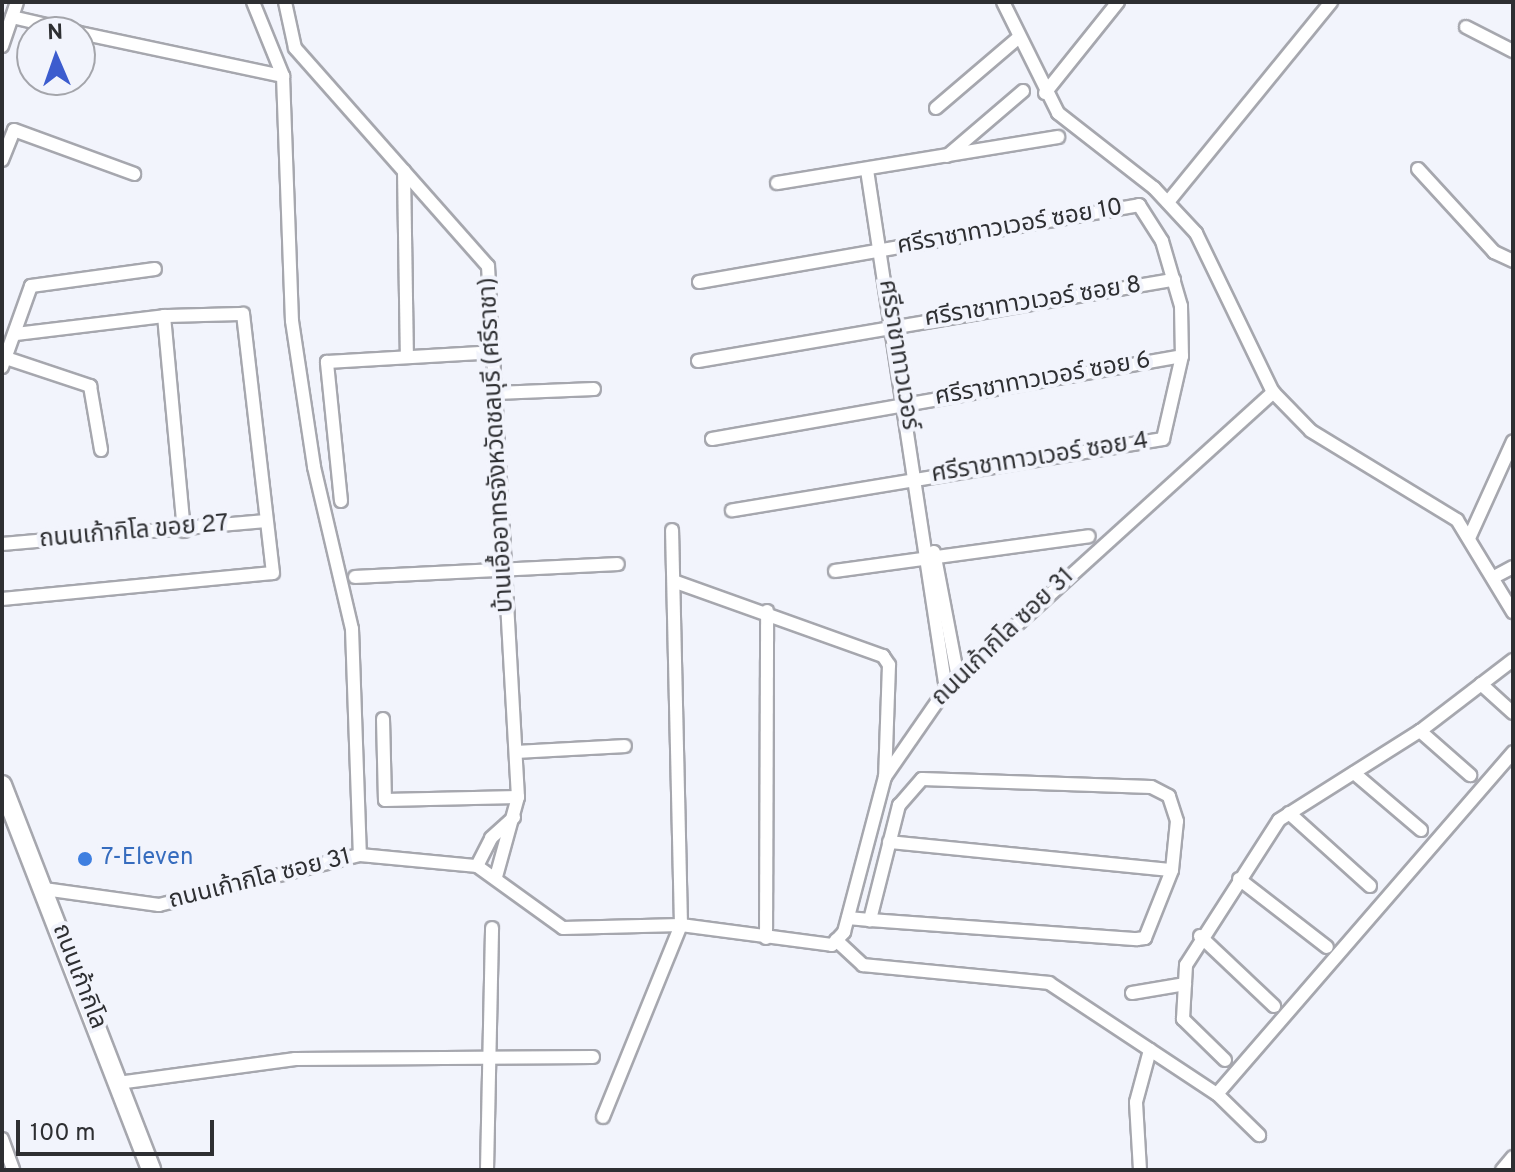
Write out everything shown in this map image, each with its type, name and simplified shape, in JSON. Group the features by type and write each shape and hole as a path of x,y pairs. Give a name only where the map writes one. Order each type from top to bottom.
{"main road":[{"name":"ถนนเก้ากิโล","path":"2,785 151,1170"}],"street":[{"path":"2,46 17,2"},
{"path":"253,2 283,76 292,321 314,467 352,629 361,724 360,855"},
{"name":"บ้านเอื้ออาทรจังหวัดชลบุรี (ศรีราชา)","path":"285,2 295,48 488,266 518,797 496,877"},
{"path":"1003,2 1045,93 1058,113 1168,202 1217,272 1273,392 1311,431 1446,513 1470,536 1496,576 1513,612"},
{"path":"1045,93 1118,2"},
{"path":"1168,202 1331,2"},
{"path":"12,17 16,18"},
{"path":"1466,27 1513,51"},
{"path":"96,36 283,76"},
{"path":"936,108 1019,37"},
{"path":"947,156 1023,91"},
{"path":"2,160 14,130 134,174"},
{"path":"777,183 1058,137"},
{"path":"1418,169 1494,252 1513,261"},
{"name":"ศรีราชาทาวเวอร์","path":"867,170 926,539 958,678"},
{"path":"404,171 407,357"},
{"name":"ศรีราชาทาวเวอร์ ซอย 10","path":"699,282 1139,205 1162,241 1174,280"},
{"path":"101,450 90,386 4,362 31,286 155,269"},
{"path":"1174,280 1182,356"},
{"name":"ศรีราชาทาวเวอร์ ซอย 8","path":"698,361 1174,280"},
{"path":"2,599 273,573 243,314 164,316 16,334"},
{"path":"164,316 184,531"},
{"path":"341,501 327,362 493,352"},
{"name":"ศรีราชาทาวเวอร์ ซอย 6","path":"712,439 1182,356"},
{"name":"ศรีราชาทาวเวอร์ ซอย 4","path":"732,510 1163,439 1182,356"},
{"path":"496,393 594,389"},
{"name":"ถนนเก้ากิโล ซอย 31","path":"44,889 159,905 360,855 477,866 563,928 681,925 766,938 836,940 848,918 885,777 946,689 1273,392"},
{"path":"1470,536 1513,441"},
{"name":"ถนนเก้ากิโล ขอย 27","path":"2,544 184,531 266,521"},
{"path":"603,1117 681,925 676,582 672,530"},
{"path":"835,571 1089,536"},
{"name":"ศรีราชาทาวเวอร์","path":"930,558 946,689"},
{"path":"355,577 618,564"},
{"path":"1496,576 1513,567"},
{"path":"676,582 767,611 883,656 889,665 885,777"},
{"path":"766,938 767,611"},
{"path":"1225,1060 1189,1032 1185,984 1200,936 1239,879 1289,813 1420,731 1513,660"},
{"path":"1481,684 1513,713"},
{"path":"383,719 385,800 518,797"},
{"path":"1420,731 1470,775"},
{"path":"517,752 625,746"},
{"path":"1217,1094 1513,752"},
{"path":"1354,773 1421,830"},
{"path":"848,918 870,920 1145,938 1172,870 1177,821 1169,796 1151,787 922,779 899,805 870,920"},
{"path":"1289,813 1370,886"},
{"path":"477,866 491,838 514,817"},
{"path":"889,842 1172,870"},
{"path":"1239,879 1327,947"},
{"path":"487,1170 486,1058 492,928"},
{"path":"1200,936 1274,1006"},
{"path":"836,940 863,965 1049,983 1217,1094 1259,1135"},
{"path":"1132,993 1185,984"},
{"path":"1140,1170 1136,1102 1150,1050"},
{"path":"118,1083 295,1059 593,1057"},
{"path":"2,1139 13,1170"},
{"path":"1502,1170 1513,1157"}],"place":[{"name":"7-Eleven","path":"85,859"}]}
